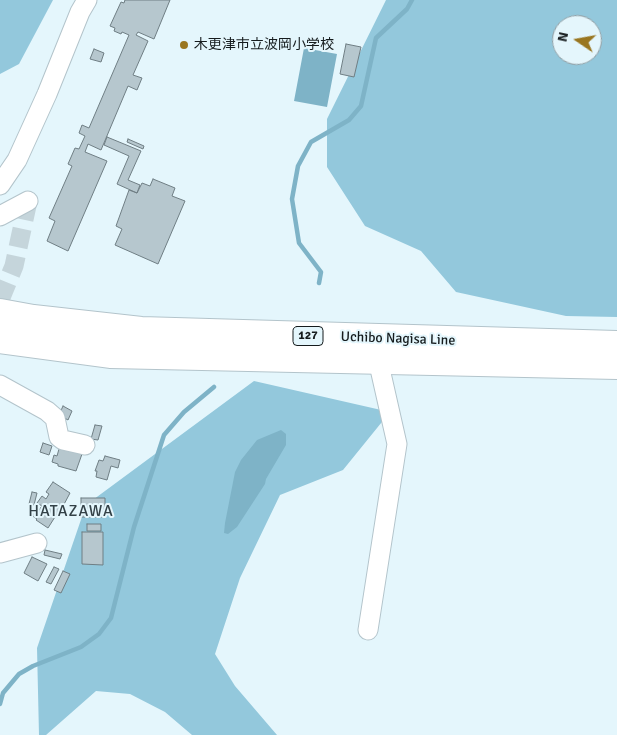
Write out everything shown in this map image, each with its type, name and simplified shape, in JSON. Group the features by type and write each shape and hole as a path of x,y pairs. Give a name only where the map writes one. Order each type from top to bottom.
{"highway":[{"name":"Uchibo Nagisa Line","path":"0,314 141,331 617,344"},
{"name":"Uchibo Nagisa Line","path":"0,339 110,354 617,365"}],"street":[{"path":"0,185 21,152 80,12 88,0"},
{"path":"0,216 28,201"},
{"path":"368,630 397,444 378,360"},
{"path":"0,385 47,411 54,418 59,437 63,440 85,445"},
{"path":"0,553 37,543"}],"shaded area":[{"path":"0,0 53,0 19,64 0,74"},
{"path":"386,0 617,0 617,317 566,316 456,292 421,251 365,226 327,167 327,119"},
{"path":"304,48 337,54 327,107 294,101"},
{"path":"254,381 390,412 343,470 280,495 240,578 215,654 235,686 277,735 192,735 165,712 130,694 96,691 46,735 39,735 37,648 86,505"},
{"path":"281,430 286,434 286,445 265,484 237,527 228,534 224,533 235,472 241,460 257,440"}],"building":[{"path":"125,0 170,0 154,39 138,32 136,35 148,41 133,75 142,78 137,90 128,86 101,150 88,144 85,152 107,161 68,251 47,241 55,221 49,218 72,166 68,164 75,148 79,149 85,136 79,133 82,125 89,128 129,35 114,31 115,28 110,26 121,2 124,3"},
{"path":"346,44 361,47 354,77 340,74"},
{"path":"94,49 104,53 101,62 90,59"},
{"path":"107,137 141,151 128,180 140,185 137,193 117,184 129,156 104,145"},
{"path":"128,139 144,146 143,149 127,142"},
{"path":"153,179 175,188 172,196 185,201 158,264 115,245 122,229 116,226 129,190 137,193 142,183 150,186"},
{"path":"63,406 72,411 68,420 59,415"},
{"path":"95,425 102,426 98,440 91,439"},
{"path":"61,442 82,454 76,471 58,466 58,464 52,462 54,455 57,456"},
{"path":"43,443 52,446 49,455 40,452"},
{"path":"105,456 120,460 118,468 111,466 107,480 96,477 97,471 95,471 99,460 103,461"},
{"path":"53,482 70,493 48,528 31,515 35,509 38,511 42,506 37,503 42,496 46,499 49,494 46,492"},
{"path":"32,492 37,493 34,505 29,504"},
{"path":"81,498 105,498 105,517 81,517"},
{"path":"87,524 101,524 101,531 87,531"},
{"path":"82,532 103,532 103,565 82,564"},
{"path":"45,550 62,554 60,559 44,555"},
{"path":"32,557 47,564 38,581 24,573"},
{"path":"54,567 59,569 51,584 46,582"},
{"path":"63,571 70,574 61,593 54,590"}],"waterway":[{"path":"319,283 321,272 299,243 292,199 298,166 311,142 349,120 361,106 376,38 407,9 412,0"},
{"path":"0,704 3,693 19,674 33,666 81,647 99,634 111,618 134,527 164,435 184,412 214,387"}],"tunnel":[{"path":"0,300 14,266 28,201"}],"place":[{"name":"木更津市立波岡小学校","path":"184,45"}],"district":[{"name":"HATAZAWA","path":"71,512"}]}
